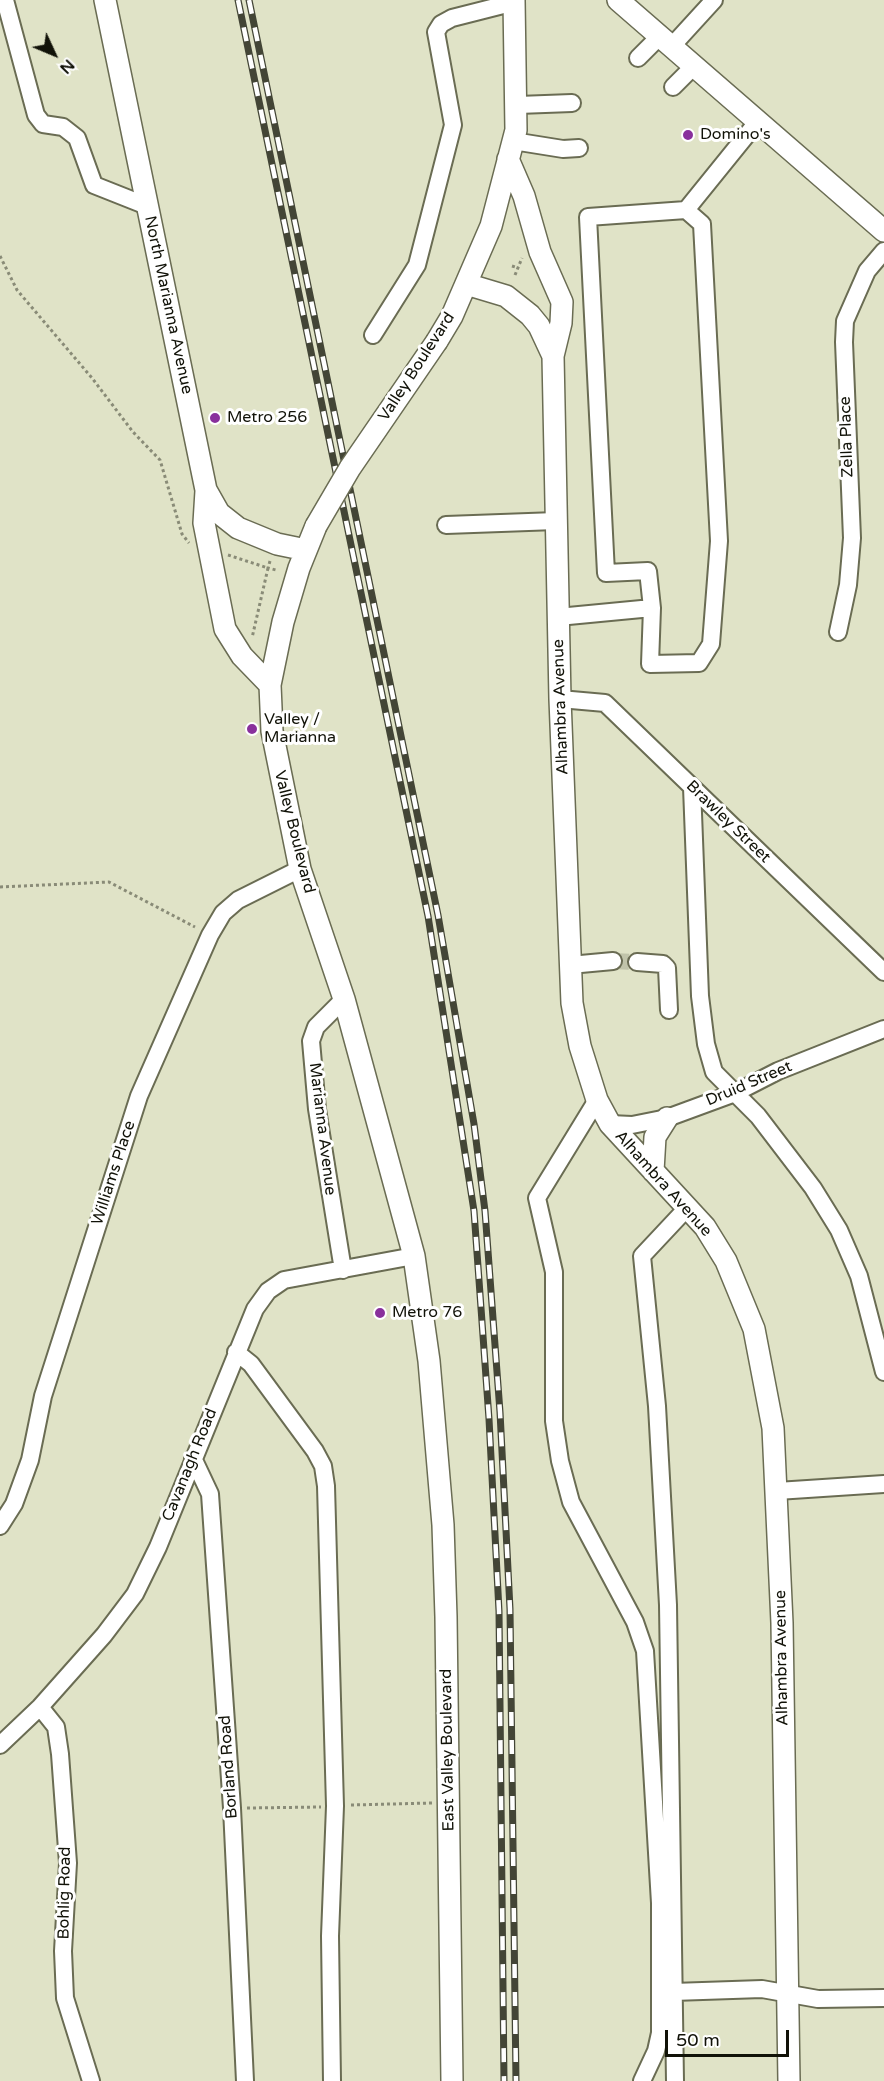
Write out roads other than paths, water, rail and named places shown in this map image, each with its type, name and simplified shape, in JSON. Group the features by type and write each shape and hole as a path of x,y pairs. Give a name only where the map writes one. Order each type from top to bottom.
{"main road":[{"name":"North Marianna Avenue","path":"105,0 206,490 219,513 238,528 277,544 306,550"},
{"path":"618,0 884,231"},
{"name":"Valley Boulevard","path":"435,1419 414,1256 344,999 300,869 272,731 270,685 283,622 316,526 350,468 437,341 466,284 490,226 511,150 518,105 515,1"},
{"path":"511,150 540,252 562,302 561,323 553,356"},
{"path":"466,284 506,296 530,315 539,326 553,356"},
{"name":"Alhambra Avenue","path":"553,356 560,699 570,965 572,1003 580,1046 597,1100 610,1124 705,1227 726,1261 754,1329 773,1428 777,1491 789,2081"},
{"path":"206,490 204,523 215,560 225,629 242,656 270,685"},
{"path":"653,1172 655,1137 667,1118"},
{"name":"East Valley Boulevard","path":"435,1419 443,1536 452,2081"}],"street":[{"path":"6,0 36,115 43,124 63,127 77,138 94,185 147,206"},
{"path":"638,58 666,41 714,0"},
{"path":"373,335 417,265 453,126 436,32 441,24 452,18 515,1"},
{"path":"673,87 694,66"},
{"path":"518,105 572,103"},
{"path":"686,210 758,121"},
{"path":"511,150 579,148"},
{"path":"686,210 702,224 719,541 711,644 699,663 650,664 652,608 648,571 606,573 588,218 686,210"},
{"name":"Zella Place","path":"838,632 848,585 852,538 845,321 867,271 884,251"},
{"path":"446,525 556,521"},
{"path":"558,617 652,608"},
{"name":"Brawley Street","path":"560,699 605,702 884,972"},
{"path":"692,787 700,996 706,1044 714,1072 758,1116 813,1188 839,1230 859,1276 884,1372"},
{"name":"Williams Place","path":"0,1526 14,1504 30,1460 43,1395 139,1096 210,935 224,913 238,900 300,869"},
{"path":"570,965 613,961"},
{"path":"637,962 663,964 667,968 669,1010"},
{"name":"Marianna Avenue","path":"343,1270 317,1109 311,1041 316,1027 344,999"},
{"name":"Druid Street","path":"610,1124 632,1125 667,1118 735,1093 778,1071 884,1029"},
{"path":"597,1100 537,1198 554,1272 554,1421 560,1461 571,1502 635,1622 645,1651 660,1903 660,2033 656,2051 642,2081"},
{"path":"675,2081 668,1605 657,1406 642,1256 687,1208"},
{"name":"Cavanagh Road","path":"0,1745 40,1707 104,1635 135,1594 158,1547 236,1352 255,1309 268,1291 284,1280 414,1256"},
{"path":"236,1352 252,1364 323,1466 326,1486 335,1806 330,1935 332,2081"},
{"name":"Borland Road","path":"193,1458 210,1494 232,1808 245,2081"},
{"path":"777,1491 884,1484"},
{"name":"Bohlig Road","path":"40,1707 56,1728 60,1754 68,1863 63,1951 65,1998 91,2081"},
{"path":"673,1992 762,1989 818,1999 884,1998"}],"tunnel":[{"path":"613,961 637,962"}],"railway":[{"path":"238,0 428,916 474,1211 489,1419 499,1611 504,2081"},
{"path":"249,0 438,915 474,1124 485,1211 500,1412 510,1609 516,2081"}],"place":[{"name":"Domino's","path":"688,135"},
{"name":"Metro 256","path":"215,418"},
{"name":"Valley / Marianna","path":"252,729"},
{"name":"Metro 76","path":"380,1313"}]}
